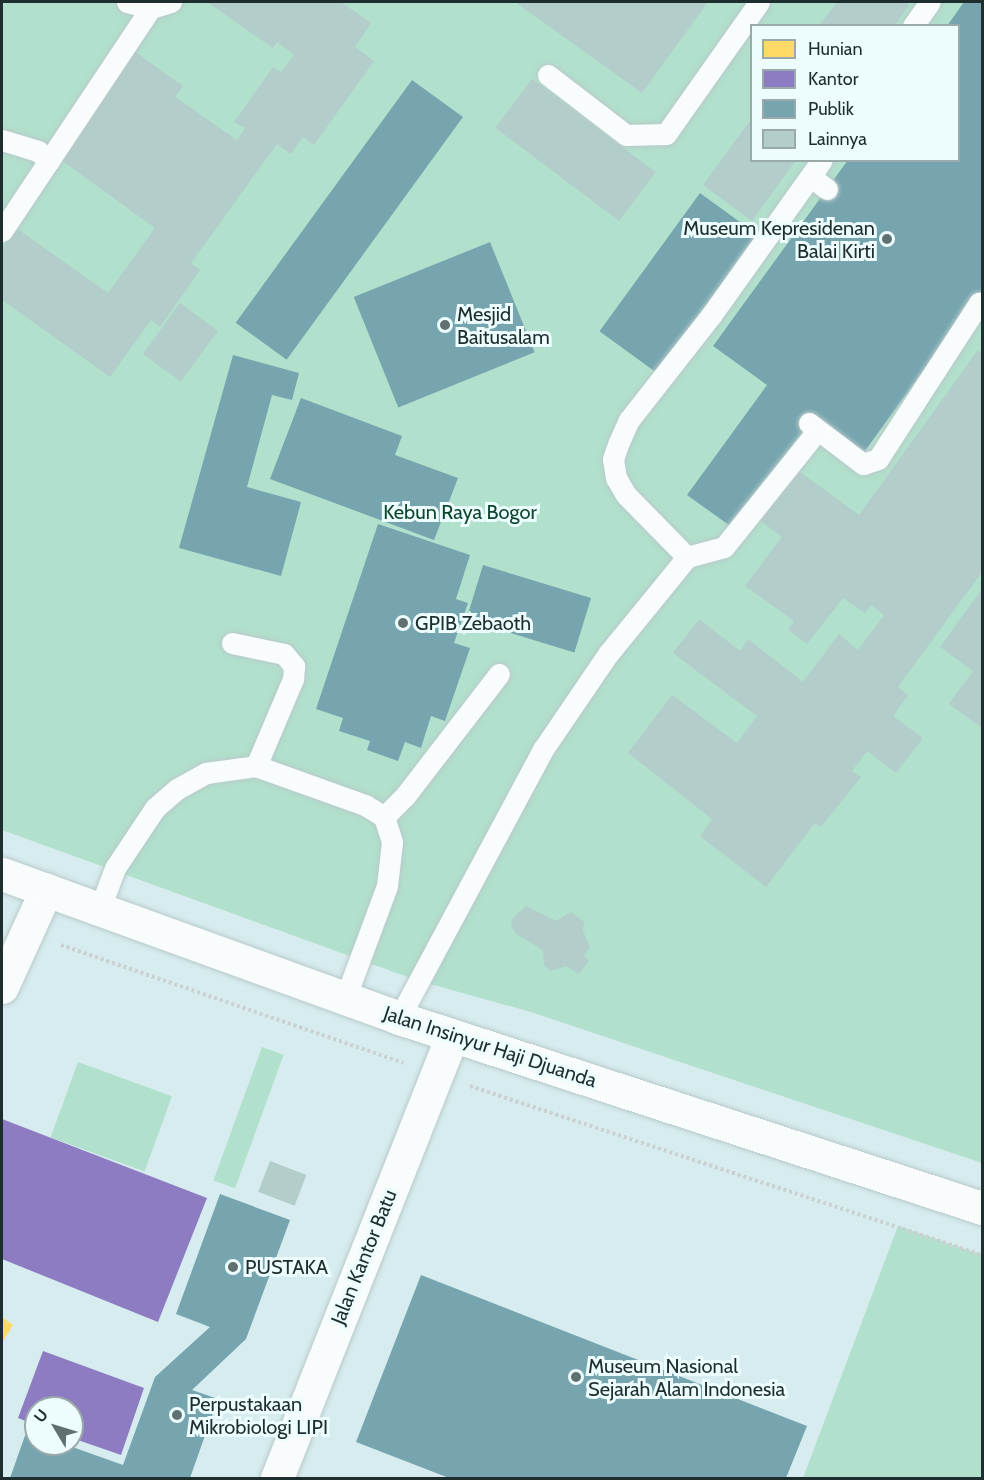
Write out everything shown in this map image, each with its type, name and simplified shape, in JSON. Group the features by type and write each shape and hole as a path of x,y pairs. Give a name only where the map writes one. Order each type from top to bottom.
{"main road":[{"name":"Jalan Insinyur Haji Djuanda","path":"2,873 99,911 399,1018 982,1208"},
{"path":"2,987 46,890"},
{"name":"Jalan Kantor Batu","path":"277,1479 452,1036"}],"lane":[{"path":"127,2 151,8 171,2"},
{"path":"548,75 627,135 666,134 759,2"},
{"path":"915,24 930,2"},
{"path":"2,231 151,8"},
{"path":"2,140 38,151 49,161"},
{"path":"687,557 626,495 616,478 613,459 629,420 820,175"},
{"path":"399,1018 544,748 608,654 687,557 724,547 813,427 863,464 878,459 979,303"},
{"path":"232,643 284,654 294,666 293,679 256,766"},
{"path":"384,817 405,796 499,674"},
{"path":"99,911 115,868 155,808 177,789 206,773 256,766 365,805 384,817 392,842 387,886 345,999"}],"path":[{"path":"862,1214 982,1255"}],"green space":[{"name":"Kebun Raya Bogor","path":"2,2 982,2 982,1163 531,1012 416,980 2,830"},
{"path":"262,1047 284,1055 235,1188 213,1180"},
{"path":"78,1062 172,1096 145,1171 51,1137"},
{"path":"898,1226 982,1255 982,1478 803,1478"}],"building: Hunian":[{"path":"2,1317 13,1325 2,1343"}],"building: Kantor":[{"path":"2,1119 207,1198 158,1322 2,1259"},
{"path":"43,1351 144,1388 121,1455 84,1442 84,1396 26,1396"},
{"path":"24,1402 24,1420 18,1418"}],"building: Publik":[{"name":"Museum Kepresidenan Balai Kirti","path":"964,2 982,2 982,290 862,455 813,418 733,528 687,495 767,385 713,346 847,162 960,162 960,24 948,24"},
{"path":"412,80 463,117 287,360 236,323"},
{"path":"700,193 760,236 659,375 599,331"},
{"name":"Mesjid Baitusalam","path":"490,242 535,352 398,407 354,297"},
{"path":"233,355 299,373 292,400 272,395 247,487 301,502 281,576 179,548"},
{"path":"301,398 402,436 395,455 458,478 434,540 270,479"},
{"name":"GPIB Zebaoth","path":"378,524 470,555 456,599 468,603 454,643 470,648 445,721 431,716 421,748 405,742 398,761 367,750 370,741 339,731 343,718 316,709"},
{"path":"483,565 591,598 574,653 466,620"},
{"path":"220,1194 290,1220 246,1339 192,1390 218,1399 190,1478 10,1478 24,1438 24,1456 84,1456 84,1451 123,1465 155,1377 210,1327 176,1314"},
{"path":"421,1275 807,1426 786,1478 449,1478 356,1442"}],"building: Lainnya":[{"path":"207,2 341,2 371,23 355,47 374,61 314,145 303,137 291,154 277,144 191,263 200,270 160,327 151,320 110,377 2,300 2,249 16,228 108,293 155,228 58,158 134,51 183,86 175,97 237,140 245,128 234,122 273,67 281,72 294,55 277,42 273,48"},
{"path":"515,2 708,2 642,93"},
{"path":"837,2 905,2 909,5 895,24 820,24"},
{"path":"532,79 656,172 619,221 495,128"},
{"path":"750,121 750,162 795,162 752,221 703,185"},
{"path":"180,303 218,331 181,382 143,354"},
{"path":"978,350 982,354 982,572 898,687 908,695 893,716 923,738 896,773 867,751 852,771 861,777 821,827 815,823 766,887 700,836 712,819 628,753 672,695 737,743 757,716 673,653 699,619 740,651 748,639 803,682 839,634 858,650 884,615 871,605 865,613 843,598 807,644 788,630 794,621 745,586 782,537 758,519 796,469 859,515"},
{"path":"982,589 982,728 949,704 973,671 940,647"},
{"path":"526,906 556,921 571,912 584,922 583,931 590,947 584,955 589,961 579,974 566,966 551,971 544,965 543,950 516,934 511,926 513,918"},
{"path":"270,1161 306,1175 295,1206 258,1192"}],"place":[{"name":"Museum Kepresidenan Balai Kirti","path":"887,239"},
{"name":"Mesjid Baitusalam","path":"445,325"},
{"name":"GPIB Zebaoth","path":"403,623"},
{"name":"PUSTAKA","path":"233,1267"},
{"name":"Museum Nasional Sejarah Alam Indonesia","path":"576,1377"},
{"name":"Perpustakaan Mikrobiologi LIPI","path":"177,1415"}]}
